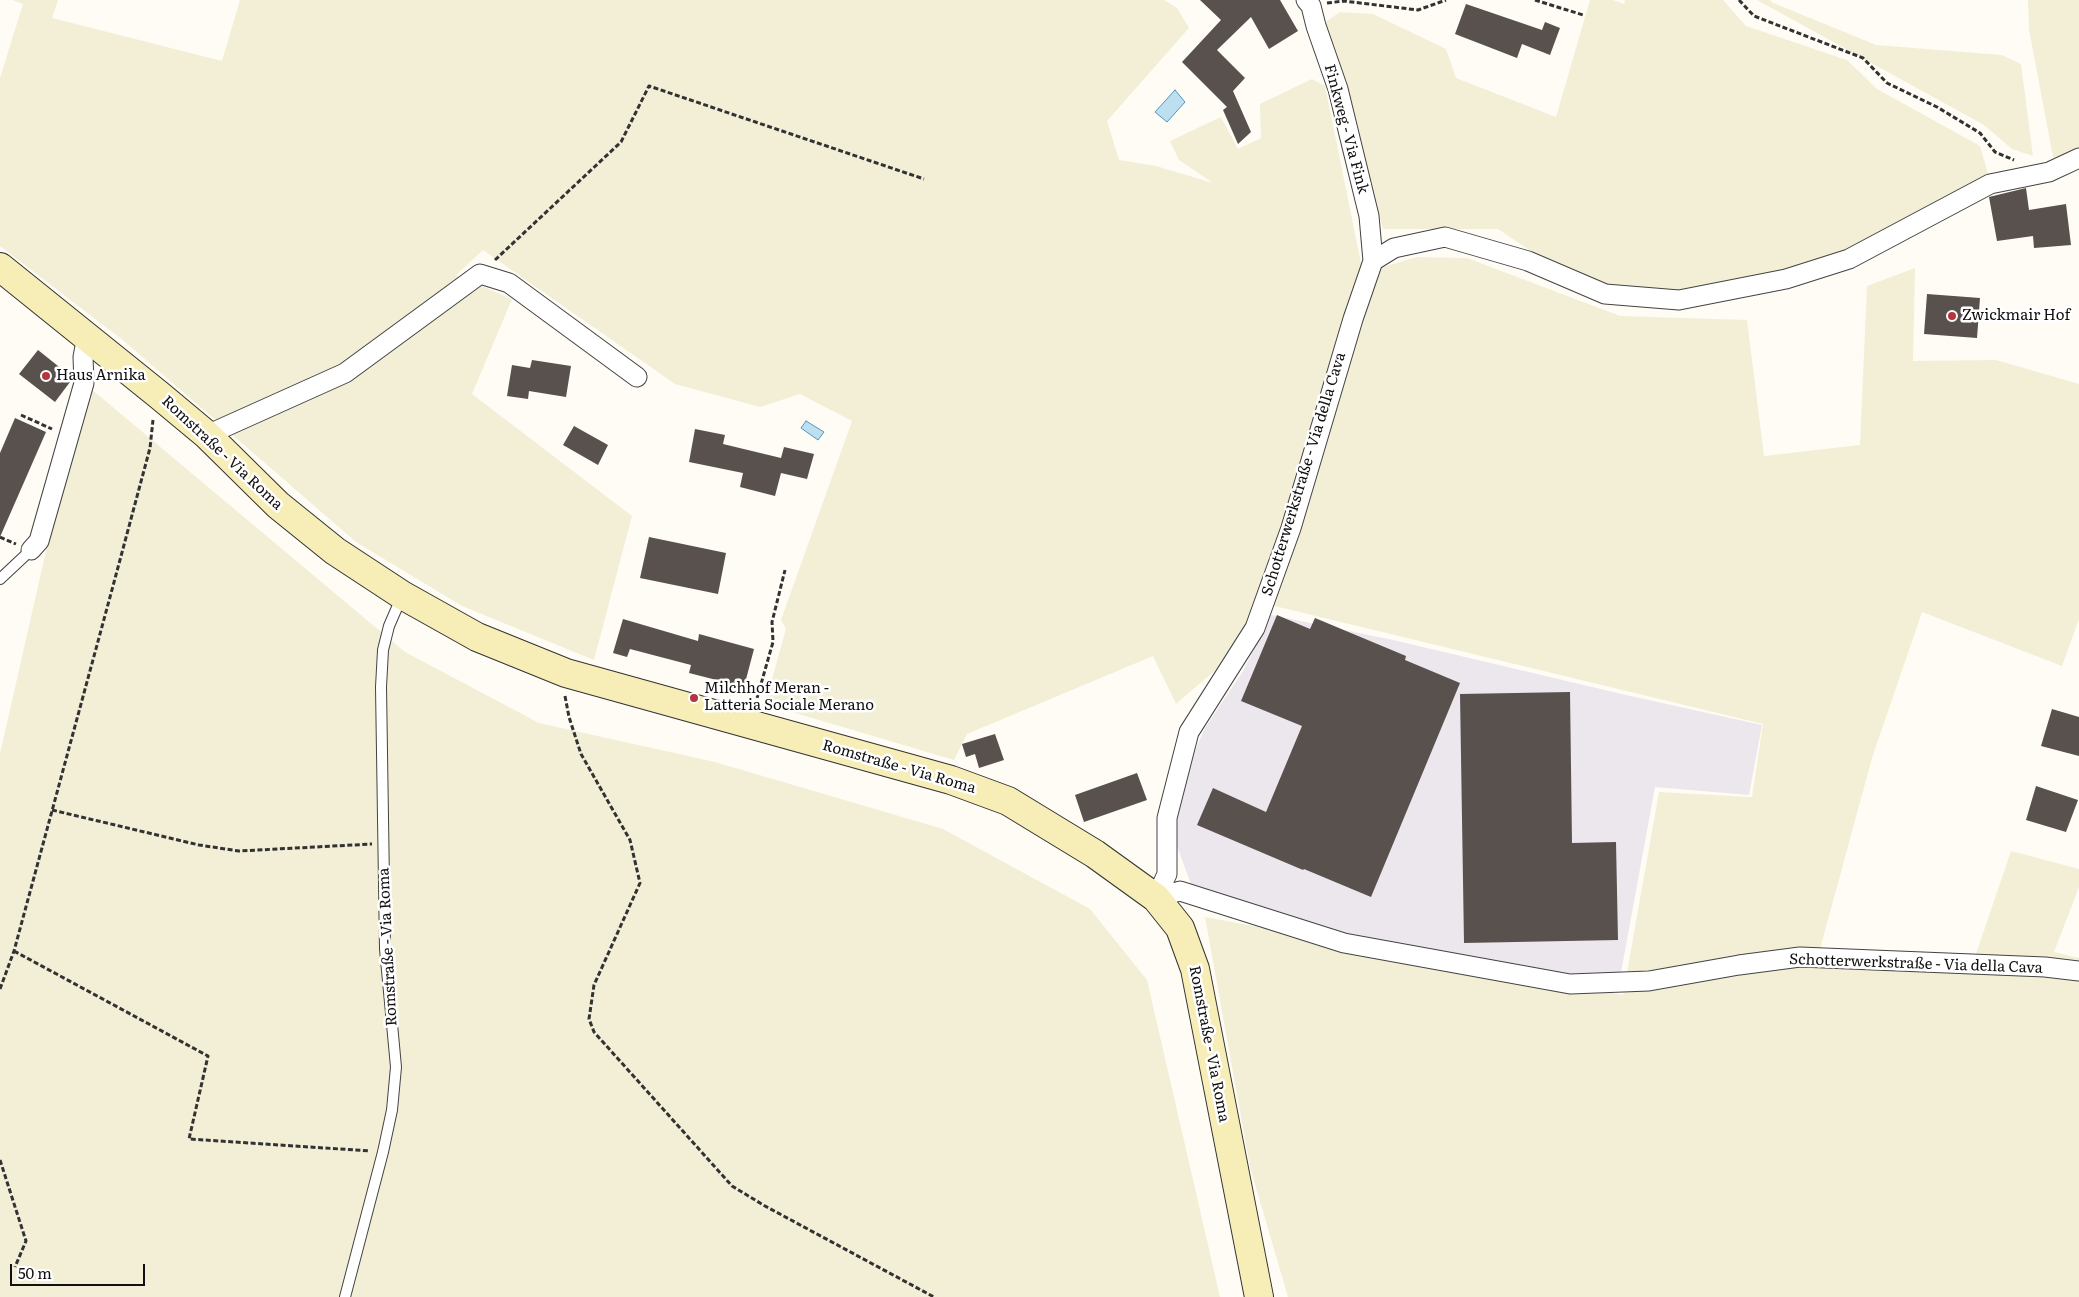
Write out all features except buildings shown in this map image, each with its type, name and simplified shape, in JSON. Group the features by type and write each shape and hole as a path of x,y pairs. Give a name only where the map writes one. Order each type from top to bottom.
{"street":[{"name":"Finkweg - Via Fink","path":"1309,3 1338,89 1369,216 1374,261"},
{"path":"1374,261 1394,248 1445,237 1528,261 1605,294 1679,300 1786,279 1849,259 1990,184 2049,172 2079,158"},
{"name":"Schotterwerkstraße - Via della Cava","path":"1156,898 1167,874 1168,818 1189,732 1255,628 1291,528 1352,319 1374,261"},
{"name":"Romstraße - Via Roma","path":"0,266 85,346 159,394 206,435 278,505 335,551 402,595 477,637 566,673 951,780 1008,802 1095,854 1156,898 1180,928 1195,969 1259,1297"},
{"path":"206,435 344,373 480,274 509,283 637,377"},
{"path":"31,550 39,541 84,383 85,346"},
{"name":"Schotterwerkstraße - Via della Cava","path":"1156,898 1180,891 1344,944 1570,984 1649,982 1739,965 1800,958 2045,967 2079,971"}],"lane":[{"path":"0,579 31,550"},
{"name":"Romstraße - Via Roma","path":"345,1297 383,1152 392,1110 396,1067 385,949 381,696 383,650 389,626 402,595"}],"path":[{"path":"1309,3 1344,1 1418,10 1446,0"},
{"path":"1535,0 1583,15"},
{"path":"1739,0 1754,16 1863,58 1887,83 1937,107 1980,133 1995,152 2017,161"},
{"path":"480,274 621,142 649,86 924,178"},
{"path":"0,989 14,951 150,448 159,394"},
{"path":"21,415 68,437"},
{"path":"749,724 774,642 772,622 785,570"},
{"path":"566,673 564,690 568,717 581,754 630,840 640,883 594,985 589,1019 594,1032 732,1186 765,1206 934,1297"},
{"path":"52,810 199,845 239,851 326,848 383,843"},
{"path":"14,951 208,1056 189,1139 383,1152"},
{"path":"0,1160 26,1241 15,1267"}],"shaded area":[{"path":"12,0 58,0 52,18 222,61 240,0 1164,0 1177,8 1189,28 1107,121 1119,160 1156,166 1213,183 1179,160 1170,141 1221,117 1238,149 1261,138 1260,104 1312,79 1325,86 1363,273 1417,257 1467,258 1620,316 1747,320 1764,456 1860,445 1867,286 1915,268 1913,361 1996,360 2079,384 2079,619 2062,666 1922,612 1872,758 1820,949 1976,954 2011,851 2079,869 2079,887 2054,952 2079,958 2079,1297 1288,1297 1250,1167 1205,917 1623,995 1659,792 1752,797 1763,724 1254,601 1247,623 1219,667 1176,704 1153,656 967,734 954,760 765,704 786,629 781,620 852,421 800,394 760,407 675,384 483,250 456,275 512,299 472,394 632,516 594,660 462,606 356,542 124,341 0,246 0,78 23,4"},
{"path":"1590,0 1613,0 1624,4 1625,0 1723,0 1746,26 1847,60 1877,89 1980,146 1988,174 1855,249 1790,272 1668,292 1606,286 1556,268 1498,229 1383,229 1324,23 1340,12 1373,14 1446,49 1456,78 1556,117"},
{"path":"1757,0 1771,0 1771,2 1876,45 2002,55 2021,64 2033,156 2012,149 1984,125"},
{"path":"2028,0 2079,0 2079,167 2053,157 2029,29"},
{"path":"84,383 405,652 539,723 715,762 943,829 1090,909 1147,980 1220,1297 0,1297 0,754"},
{"path":"1271,615 1393,640 1762,725 1749,795 1655,787 1620,978 1567,979 1356,942 1192,887 1173,835 1187,769 1205,728 1243,671"}],"water":[{"path":"1175,90 1185,102 1167,122 1155,112"},
{"path":"806,421 824,432 818,440 801,428"}],"place":[{"name":"Zwickmair Hof","path":"1952,316"},
{"name":"Haus Arnika","path":"46,376"},
{"name":"Milchhof Meran - Latteria Sociale Merano","path":"694,698"}]}
